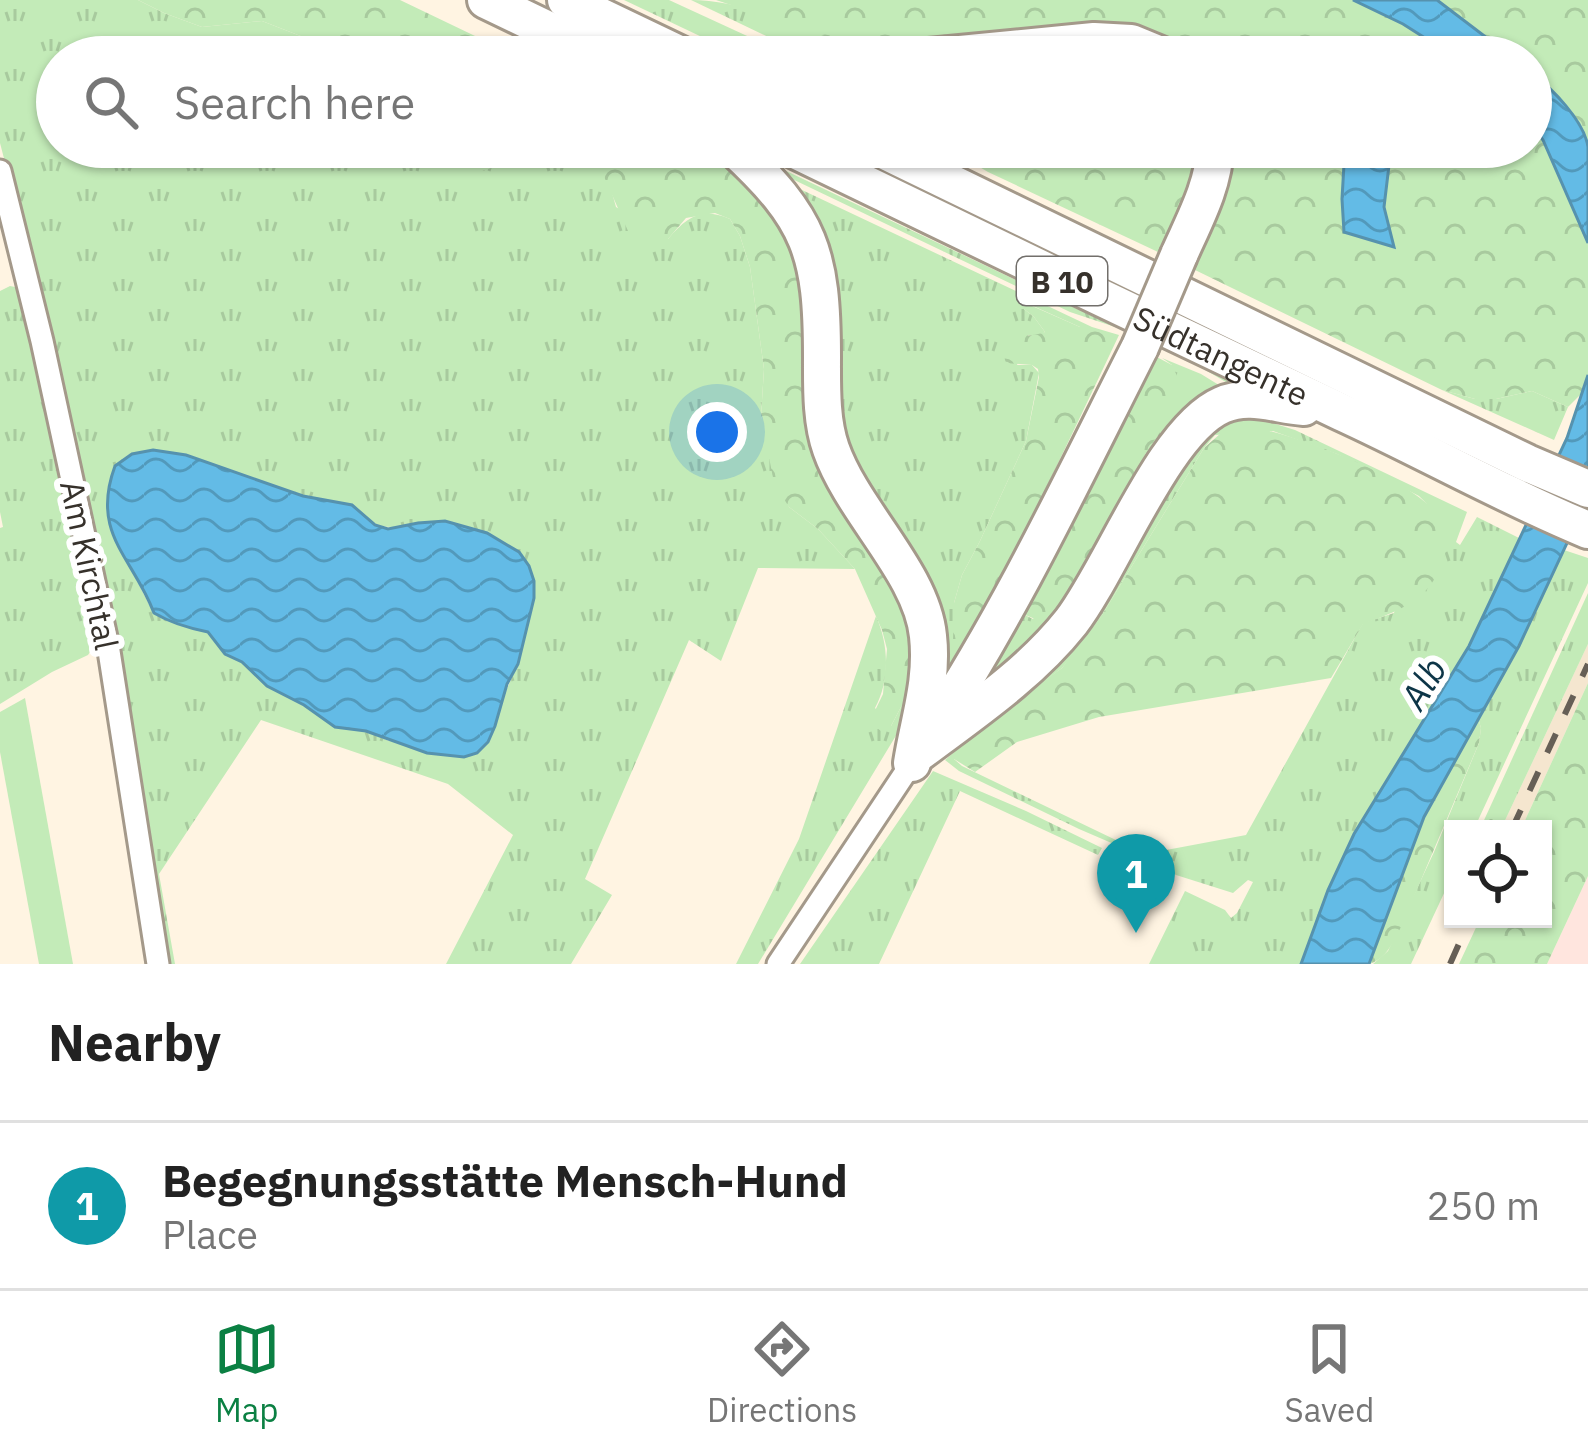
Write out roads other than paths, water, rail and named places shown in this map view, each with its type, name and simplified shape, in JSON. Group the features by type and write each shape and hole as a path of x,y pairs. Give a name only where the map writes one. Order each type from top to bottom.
{"highway":[{"path":"486,0 561,36"},
{"path":"566,0 641,36"},
{"path":"754,168 799,220 818,268 830,446 865,516 918,599 928,631 929,689 914,759"},
{"name":"Südtangente","path":"832,168 1338,410 1510,498 1588,530"},
{"name":"Südtangente","path":"921,168 1588,490"},
{"path":"957,168 987,199"},
{"path":"914,759 1013,593 1140,347 1213,168"},
{"path":"914,759 1063,632 1193,424 1221,405 1242,399 1338,410"}],"street":[{"name":"Am Kirchtal","path":"0,171 109,651 158,964"},
{"path":"778,964 914,759"}],"water":[{"path":"1353,0 1437,0 1484,36 1422,36"},
{"path":"1552,91 1580,126 1588,147 1588,243 1552,161"},
{"path":"1344,168 1389,168 1384,207 1394,247 1344,232"},
{"path":"1588,375 1588,498 1519,646 1424,817 1369,964 1301,964 1354,834 1469,646 1567,438"},
{"path":"153,450 186,455 303,496 352,505 375,525 388,529 445,521 487,533 519,552 534,581 534,598 518,664 488,742 464,757 427,753 366,731 335,727 267,686 242,662 225,654 208,632 154,613 117,544 108,510 115,466 132,454"}],"railway":[{"path":"1516,820 1588,664"},
{"path":"1450,964 1466,928"}],"place":[{"name":"Begegnungsstätte Mensch-Hund","path":"1136,933"}],"water label":[{"name":"Alb","path":"1423,683"}]}
